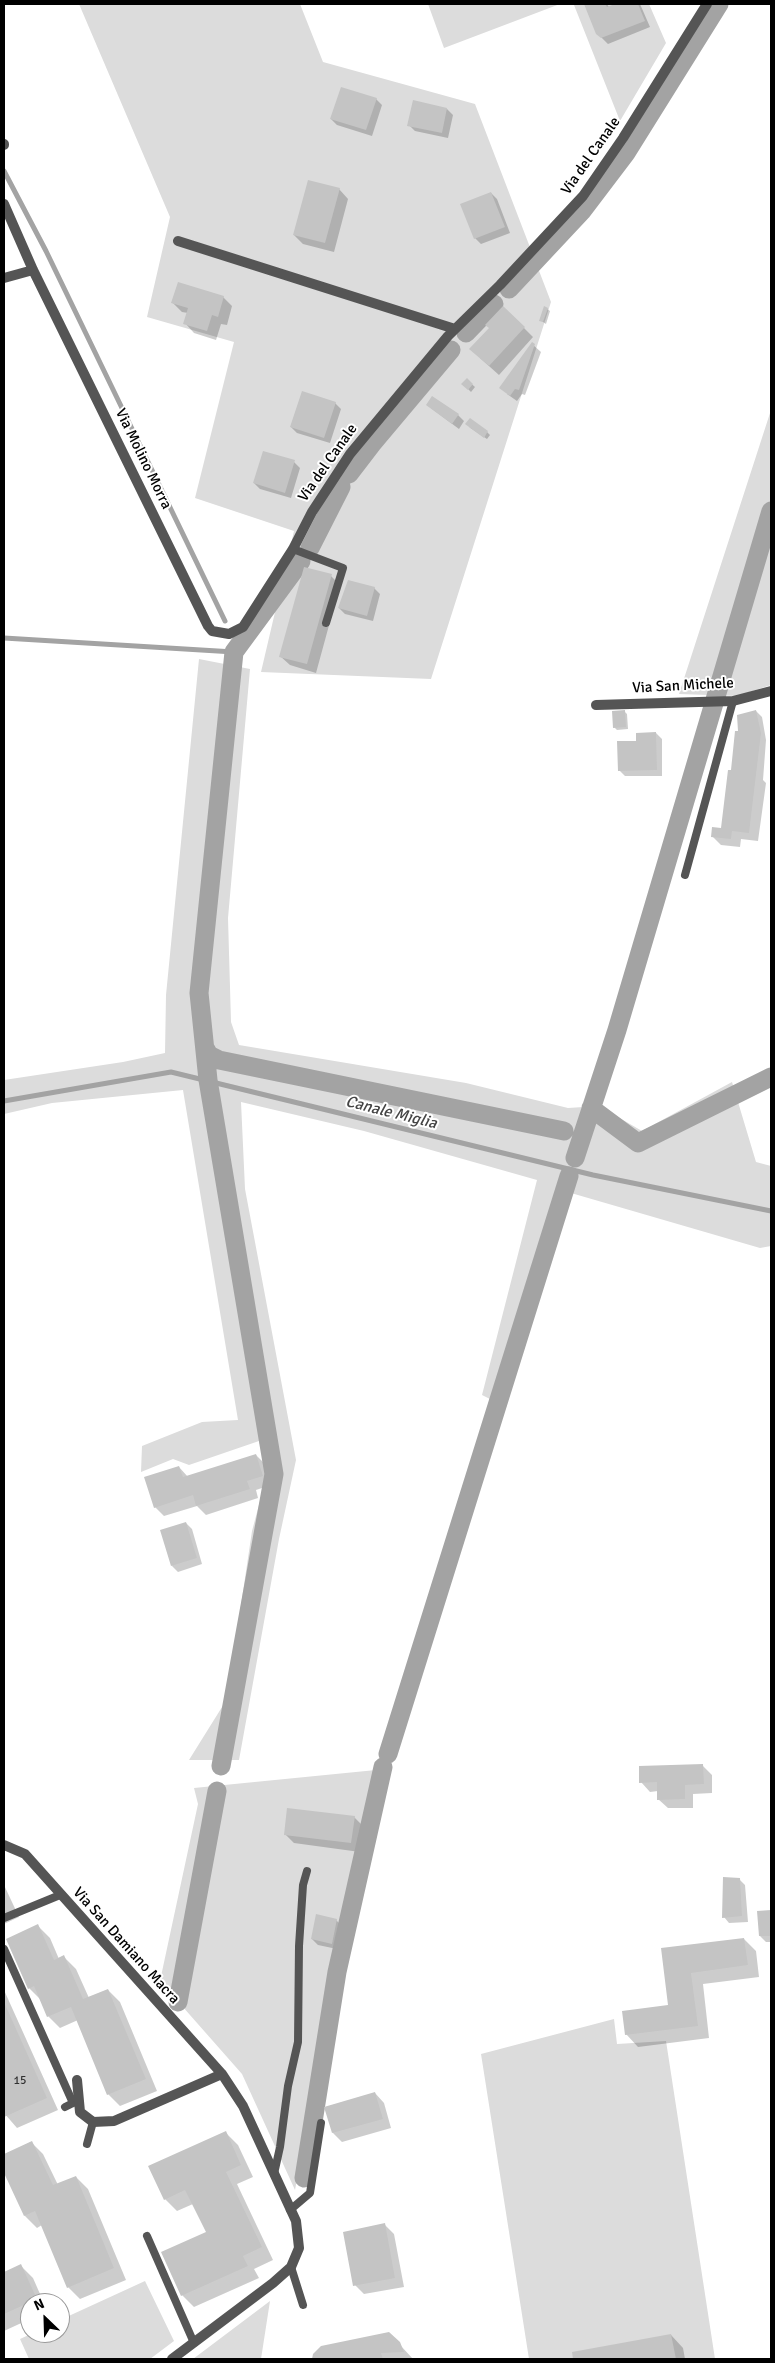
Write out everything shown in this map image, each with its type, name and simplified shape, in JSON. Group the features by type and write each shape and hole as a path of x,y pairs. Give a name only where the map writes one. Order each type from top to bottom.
{"street":[{"name":"Via del Canale","path":"243,627 292,549 312,512 350,454 455,329 583,196 623,138 707,4"},
{"name":"Via Molino Morra","path":"4,204 33,270 208,626 212,631 221,634 229,634 243,627"},
{"path":"178,241 455,329"},
{"path":"4,278 33,270"},
{"name":"Via San Michele","path":"596,706 703,700 729,701 771,691"},
{"name":"Via San Damiano Macra","path":"4,1845 25,1854 222,2074 243,2106 296,2221 299,2248 291,2267 274,2284 172,2359"},
{"path":"77,2080 76,2102 80,2112 93,2122 114,2121 222,2074"}],"lane":[{"path":"292,549 343,568 326,623"},
{"path":"685,876 729,701"},
{"path":"274,2174 280,2147 288,2086 298,2042 299,1946 303,1885 307,1870"},
{"path":"4,1918 60,1895"},
{"path":"4,1949 76,2102 65,2107"},
{"path":"87,2144 93,2122"},
{"path":"290,2210 310,2193 321,2123"},
{"path":"147,2236 194,2343"},
{"path":"291,2267 302,2305"}],"shaded area":[{"path":"79,4 300,4 323,62 475,104 551,302 431,679 261,672 294,531 195,498 234,342 147,317 170,217"},
{"path":"428,4 560,4 444,48"},
{"path":"649,4 666,43 620,121 574,5"},
{"path":"771,410 771,685 737,696 679,694"},
{"path":"199,659 250,669 228,918 231,1022 239,1045 466,1083 568,1108 599,1106 642,1131 732,1082 756,1162 771,1166 771,1246 760,1248 571,1193 506,1407 482,1395 537,1180 364,1131 241,1102 245,1189 296,1460 279,1539 239,1760 189,1760 227,1699 252,1531 268,1471 259,1441 189,1465 173,1459 141,1472 142,1446 202,1422 238,1420 183,1090 52,1103 4,1114 4,1080 123,1062 165,1053 166,995"},
{"path":"376,1770 345,1920 295,2190 242,2074 160,1981 198,1804 194,1788"},
{"path":"614,2019 617,2044 666,2041 715,2359 529,2359 481,2054"},
{"path":"145,2281 174,2341 150,2359 29,2359 22,2343 70,2343 70,2315"},
{"path":"270,2301 261,2359 193,2359"}],"building":[{"path":"584,4 605,4 607,7 615,4 638,4 645,21 601,38 596,34"},
{"path":"341,87 377,98 366,130 330,119"},
{"path":"413,100 447,108 442,133 407,126"},
{"path":"308,180 340,188 325,243 293,235"},
{"path":"491,192 505,227 474,239 460,204"},
{"path":"178,282 224,296 218,317 212,315 207,331 183,324 188,308 171,303"},
{"path":"503,306 525,327 489,366 469,349 489,328 485,325"},
{"path":"544,306 548,308 543,322 539,321"},
{"path":"532,342 535,344 519,390 515,389 510,396 499,388"},
{"path":"467,378 473,384 468,390 461,384"},
{"path":"302,391 336,402 324,438 290,427"},
{"path":"432,396 459,414 452,424 426,405"},
{"path":"470,418 488,431 484,438 465,424"},
{"path":"263,451 295,460 285,493 253,483"},
{"path":"304,567 332,574 307,664 279,657"},
{"path":"348,580 375,587 367,616 338,608"},
{"path":"625,710 626,727 613,728 612,711"},
{"path":"756,710 761,733 749,833 732,831 731,839 711,837 712,827 721,828 728,770 731,770 735,731 738,731 737,715"},
{"path":"656,732 657,770 618,771 617,741 636,741 636,733"},
{"path":"256,1454 263,1476 247,1481 250,1489 196,1506 193,1495 154,1508 144,1477 179,1466 183,1477"},
{"path":"186,1522 197,1558 171,1566 160,1530"},
{"path":"703,1764 704,1784 685,1785 685,1799 657,1800 657,1782 639,1783 639,1766"},
{"path":"287,1808 355,1816 351,1843 284,1835"},
{"path":"723,1877 740,1878 742,1916 722,1918"},
{"path":"771,1910 771,1936 759,1936 757,1911"},
{"path":"316,1914 337,1919 332,1944 311,1939"},
{"path":"38,1924 54,1960 64,1955 83,1999 108,1989 146,2079 107,2095 71,2007 47,2017 34,1986 28,1989 6,1939"},
{"path":"744,1938 748,1965 691,1973 698,2026 625,2035 622,2011 668,2005 661,1948"},
{"path":"4,2002 47,2098 4,2117"},
{"path":"375,2092 383,2119 332,2133 324,2107"},
{"path":"226,2131 241,2165 226,2172 262,2247 243,2256 248,2266 181,2296 161,2252 206,2232 185,2190 164,2200 148,2166"},
{"path":"32,2141 53,2185 76,2176 114,2268 67,2288 35,2211 24,2216 4,2173 4,2154"},
{"path":"385,2223 395,2278 353,2286 343,2232"},
{"path":"21,2264 34,2293 20,2293 20,2307 4,2314 4,2272"},
{"path":"389,2332 400,2342 404,2352 381,2353 383,2359 312,2359 313,2354 321,2346"},
{"path":"671,2334 676,2359 573,2359 572,2352"}],"waterway":[{"path":"509,289 582,211 626,153 719,4"},
{"path":"4,171 46,251 225,621"},
{"path":"466,333 494,304"},
{"path":"349,474 451,350"},
{"path":"310,548 341,487"},
{"path":"575,1158 617,1030 771,511"},
{"path":"221,1766 274,1474 208,1080 199,993 234,652 301,561"},
{"path":"4,638 234,652"},
{"path":"205,1048 209,1055 219,1060 564,1131"},
{"name":"Canale Miglia","path":"4,1101 171,1072 593,1175 771,1211"},
{"path":"591,1108 638,1143 771,1077"},
{"path":"388,1754 569,1176"},
{"path":"304,2178 337,1972 383,1767"},
{"path":"178,2002 217,1791"}]}
